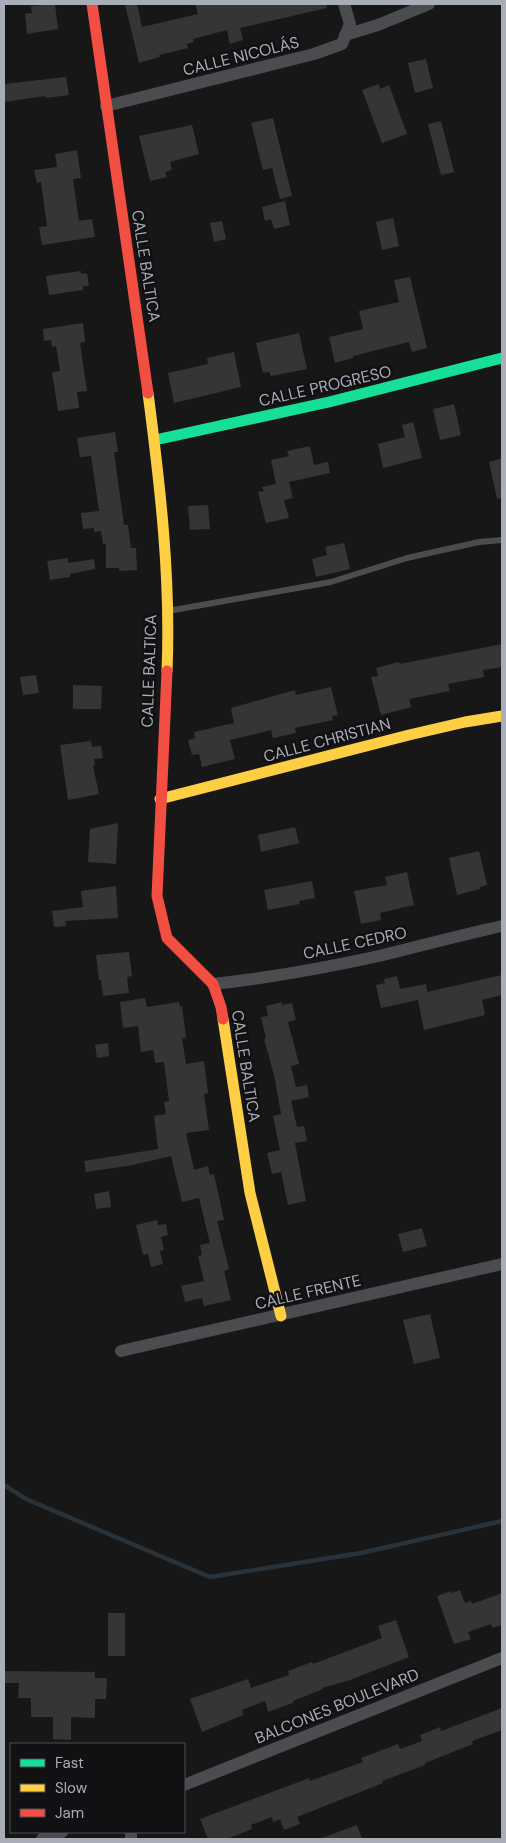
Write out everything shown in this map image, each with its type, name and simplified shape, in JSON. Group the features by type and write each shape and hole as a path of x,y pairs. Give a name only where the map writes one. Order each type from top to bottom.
{"street":[{"name":"CALLE BALTICA","path":"92,4 142,342 159,480 168,640 157,896 168,938 213,984 221,1007 250,1193 281,1316"},
{"path":"344,4 350,24 345,35"},
{"path":"345,35 378,25 429,4"},
{"name":"CALLE NICOLÁS","path":"106,106 314,54 342,44 345,35"},
{"name":"CALLE PROGRESO","path":"154,440 225,427 410,383 502,358"},
{"name":"CALLE CHRISTIAN","path":"160,798 409,735 464,722 502,716"},
{"name":"CALLE CEDRO","path":"213,984 259,979 370,957 502,926"},
{"name":"CALLE FRENTE","path":"121,1351 502,1264"},
{"name":"BALCONES BOULEVARD","path":"185,1785 502,1658"},
{"path":"42,1839 59,1833"}],"lane":[{"path":"167,611 331,582 407,558 478,542 502,540"}],"building":[{"path":"55,4 58,29 27,34 25,14 32,13 31,6"},
{"path":"125,4 137,4 142,27 198,14 195,4 326,4 327,8 240,28 243,40 230,44 227,30 193,39 194,42 187,44 188,48 159,55 160,57 139,63"},
{"path":"426,59 433,88 415,93 408,63"},
{"path":"66,77 69,95 46,98 45,96 4,102 4,84"},
{"path":"379,84 380,89 389,85 407,134 382,143 362,90"},
{"path":"273,118 292,196 280,199 272,168 263,170 251,123"},
{"path":"441,121 454,172 441,175 428,124"},
{"path":"192,125 199,154 170,162 172,170 165,172 167,177 150,181 139,136"},
{"path":"77,150 81,178 73,179 79,221 92,219 95,237 42,245 39,227 47,226 41,182 37,183 34,170 57,167 55,154"},
{"path":"285,201 290,225 274,229 271,219 265,221 262,207"},
{"path":"393,218 399,246 382,250 376,222"},
{"path":"222,221 226,239 214,242 210,223"},
{"path":"81,271 81,274 87,273 89,286 83,286 83,290 49,295 46,276"},
{"path":"410,277 427,348 412,352 409,342 353,356 353,358 335,363 329,337 363,329 359,311 399,302 394,280"},
{"path":"83,323 85,342 80,343 87,391 77,392 79,408 58,411 52,372 60,371 56,346 52,347 51,340 44,341 43,329"},
{"path":"299,333 307,369 271,376 269,372 263,373 256,343"},
{"path":"234,352 241,387 174,403 168,373 208,364 207,358"},
{"path":"454,404 461,435 440,440 433,409"},
{"path":"413,422 422,458 383,468 378,444 405,437 402,425"},
{"path":"115,432 118,452 114,452 124,525 128,525 131,548 136,548 137,570 119,571 119,568 106,568 106,544 103,544 101,531 94,532 94,528 83,529 81,513 99,511 91,456 80,457 77,438"},
{"path":"310,446 314,465 328,462 330,473 289,482 293,498 284,500 289,518 266,523 258,492 264,491 262,487 276,484 271,460 289,456 287,451"},
{"path":"502,458 502,498 497,499 489,462"},
{"path":"208,505 210,529 190,530 188,506"},
{"path":"344,543 350,569 316,577 312,559 327,555 325,547"},
{"path":"68,558 68,563 94,559 95,569 70,574 70,577 50,580 47,561"},
{"path":"502,644 502,667 483,670 484,677 448,684 450,691 409,699 411,707 381,715 371,677 378,676 376,668 399,662 400,664"},
{"path":"36,675 39,693 23,695 20,677"},
{"path":"73,685 102,686 101,709 73,709"},
{"path":"331,687 338,715 332,716 333,720 295,728 296,733 273,738 271,730 230,740 235,759 202,767 199,754 192,755 188,740 195,738 194,732 234,723 231,708 295,690 296,695"},
{"path":"91,741 92,747 101,746 103,758 94,759 95,766 93,766 99,794 68,800 60,745"},
{"path":"118,823 116,864 88,862 90,829"},
{"path":"295,827 299,843 261,852 258,835"},
{"path":"479,851 487,885 480,887 480,889 457,895 449,858"},
{"path":"407,872 414,905 380,913 381,920 361,924 354,891 387,885 385,877"},
{"path":"312,881 315,898 299,901 300,904 268,910 264,890"},
{"path":"116,886 118,918 65,921 66,926 54,927 52,911 83,907 81,891"},
{"path":"129,952 132,976 127,977 129,993 103,996 96,955"},
{"path":"502,975 502,995 482,1000 485,1015 424,1030 418,1000 381,1008 376,985 385,983 384,979 397,976 400,989 426,984 427,992"},
{"path":"145,998 147,1007 179,1002 180,1007 182,1006 186,1038 182,1038 186,1064 204,1061 208,1093 204,1094 209,1130 186,1133 194,1170 208,1166 210,1175 214,1174 224,1220 217,1221 229,1269 224,1271 231,1300 204,1306 202,1298 185,1302 181,1286 204,1281 198,1256 202,1255 200,1245 210,1243 199,1198 182,1202 171,1156 133,1165 86,1172 84,1161 158,1149 154,1116 166,1114 164,1102 169,1101 164,1062 155,1063 153,1050 141,1052 138,1026 123,1028 120,1002"},
{"path":"282,1002 282,1005 292,1003 296,1020 288,1022 299,1064 291,1066 296,1087 307,1085 309,1097 291,1101 297,1127 304,1126 307,1141 295,1143 306,1201 288,1205 281,1172 272,1174 267,1153 280,1150 273,1116 281,1114 274,1075 264,1039 266,1039 261,1017 268,1016 266,1006"},
{"path":"108,1043 109,1056 97,1058 95,1045"},
{"path":"109,1191 111,1207 96,1209 94,1194"},
{"path":"157,1220 158,1225 166,1224 168,1235 161,1237 164,1250 160,1251 163,1264 151,1267 148,1254 143,1255 136,1225"},
{"path":"422,1228 427,1246 403,1252 398,1234"},
{"path":"430,1314 440,1358 414,1364 403,1320"},
{"path":"460,1590 465,1603 471,1601 472,1604 502,1593 502,1625 492,1628 491,1624 468,1632 471,1639 454,1644 437,1596"},
{"path":"108,1613 125,1613 125,1656 108,1656"},
{"path":"396,1620 409,1657 350,1680 322,1688 293,1701 293,1703 268,1712 265,1701 242,1710 243,1715 202,1732 190,1699 248,1679 251,1688 289,1675 288,1671 312,1662 313,1664 382,1638 378,1626"},
{"path":"4,1671 95,1672 95,1678 107,1678 106,1699 95,1699 95,1718 71,1717 71,1740 53,1739 53,1717 31,1717 31,1698 18,1698 19,1683 4,1683"},
{"path":"502,1708 502,1730 472,1741 473,1744 425,1763 425,1765 382,1781 383,1783 297,1817 300,1824 284,1830 280,1819 273,1822 272,1817 251,1825 252,1829 227,1839 208,1839 200,1819 309,1778 310,1781 363,1762 361,1758 398,1744 400,1749 422,1741 420,1735 440,1727 441,1731"},
{"path":"357,1825 362,1839 322,1839 322,1838"}],"waterway":[{"path":"4,1485 26,1499 210,1577 361,1553 502,1521"}],"traffic: fast":[{"path":"155,440 329,402 502,358"}],"traffic: slow":[{"path":"148,393 166,566 167,671"},
{"path":"160,799 409,735 465,722 502,716"},
{"path":"223,1019 250,1193 281,1316"}],"traffic: jam":[{"path":"92,4 148,393"},
{"path":"167,671 157,896 167,938 213,984 223,1019"}]}
